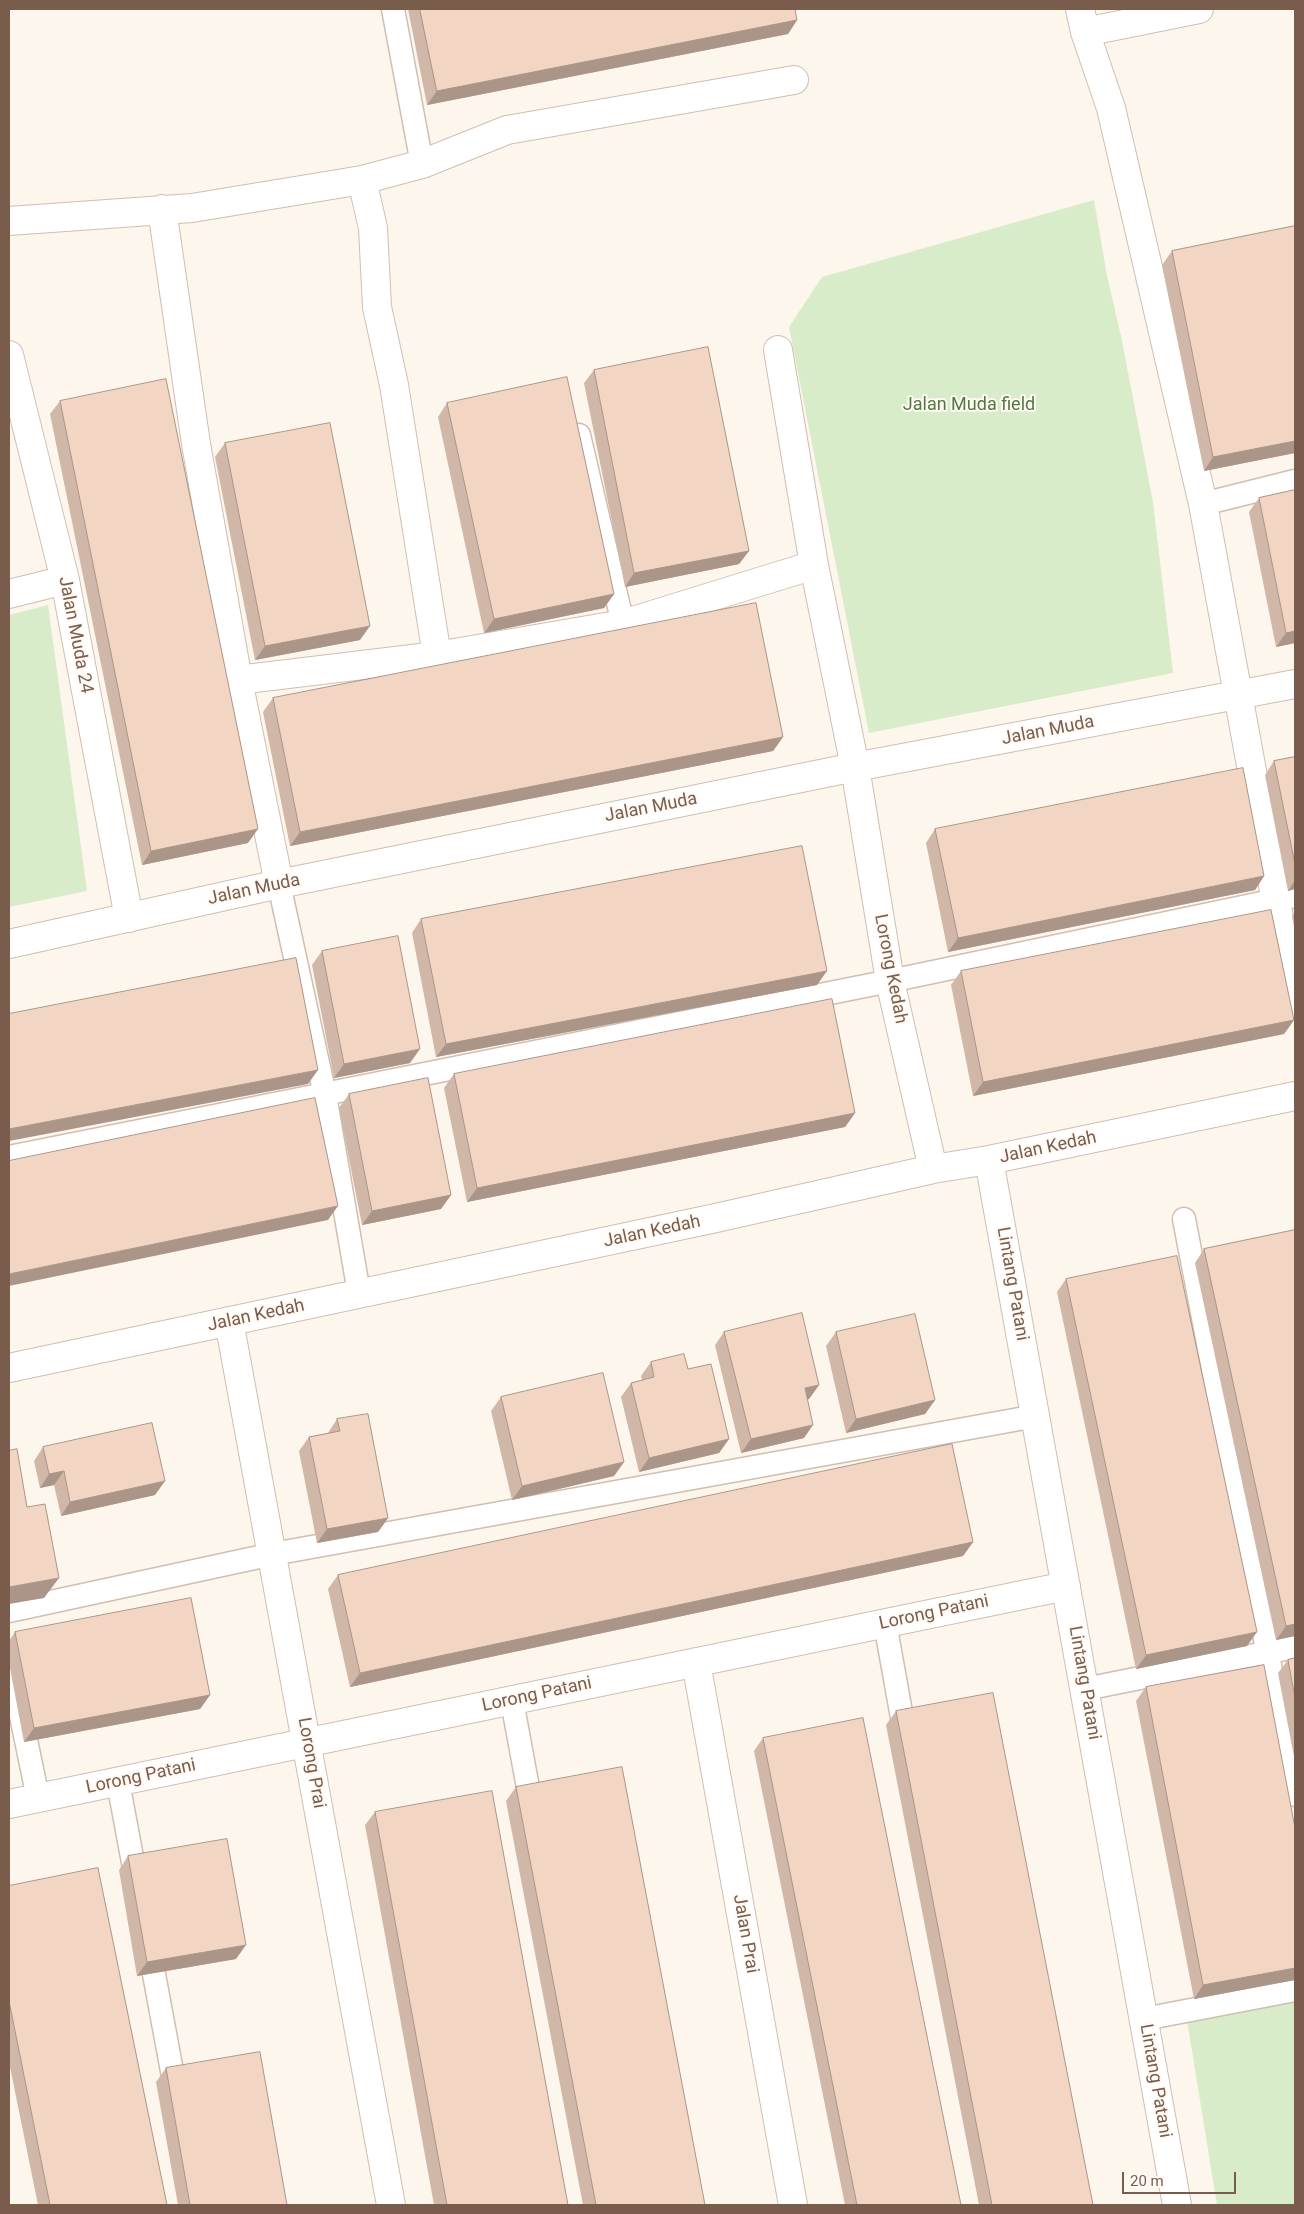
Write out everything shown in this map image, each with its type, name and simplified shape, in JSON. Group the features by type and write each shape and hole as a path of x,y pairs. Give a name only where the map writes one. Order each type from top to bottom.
{"street":[{"path":"1199,9 1083,20 1111,108 1203,504 1238,695 1285,898 1295,1005"},
{"path":"9,221 192,208 362,180 422,164 506,130 794,80"},
{"path":"362,180 373,228 377,307 394,385 437,656"},
{"path":"162,209 196,444 238,680 279,884"},
{"name":"Lorong Kedah","path":"778,350 814,565 855,767 890,981 933,1169"},
{"name":"Jalan Muda 24","path":"9,355 14,398 65,580 129,918"},
{"path":"238,680 437,656 623,624 814,565"},
{"path":"9,594 65,580"},
{"name":"Jalan Muda","path":"9,944 279,884 855,767 1295,684"},
{"name":"Jalan Kedah","path":"9,1368 716,1218 933,1169 990,1160 1295,1096"},
{"name":"Lintang Patani","path":"990,1160 1177,2205"},
{"name":"Lorong Prai","path":"230,1321 392,2205"},
{"name":"Lorong Patani","path":"9,1804 1066,1586"},
{"name":"Jalan Prai","path":"696,1662 793,2205"}],"lane":[{"path":"393,9 422,164"},
{"path":"575,417 623,624"},
{"path":"1203,504 1295,481"},
{"path":"279,884 325,1095 359,1293"},
{"path":"9,1157 890,981 1285,898"},
{"path":"1184,1219 1295,1795"},
{"path":"9,1611 273,1554 1036,1416"},
{"path":"885,1623 910,1759"},
{"path":"1085,1689 1295,1647"},
{"path":"9,1658 38,1798"},
{"path":"512,1700 537,1836"},
{"path":"118,1782 181,2119"},
{"path":"1144,2019 1295,1990"}],"green space":[{"name":"Jalan Muda field","path":"1094,200 1107,276 1121,336 1153,502 1173,673 869,733 789,327 822,277"},
{"path":"48,605 87,891 9,907 9,615"},
{"path":"1295,1992 1295,2205 1217,2205 1186,2014"}],"building":[{"path":"420,9 795,9 797,20 437,91"},
{"path":"1295,226 1295,441 1213,457 1172,251"},
{"path":"708,347 749,551 634,573 594,370"},
{"path":"567,377 614,594 494,619 447,403"},
{"path":"166,379 258,829 151,851 60,401"},
{"path":"330,423 370,626 265,646 225,443"},
{"path":"1295,490 1295,631 1286,633 1259,498"},
{"path":"756,603 783,737 300,832 273,698"},
{"path":"1295,757 1295,864 1274,761"},
{"path":"1243,768 1264,876 958,938 935,829"},
{"path":"802,846 827,971 446,1044 421,919"},
{"path":"1271,910 1294,1020 983,1082 961,971"},
{"path":"398,936 420,1049 344,1064 322,951"},
{"path":"296,958 318,1070 9,1129 9,1014"},
{"path":"832,999 855,1113 477,1188 454,1074"},
{"path":"428,1078 451,1195 372,1211 349,1094"},
{"path":"315,1098 338,1206 9,1274 9,1161"},
{"path":"1295,1230 1295,1624 1286,1626 1204,1249"},
{"path":"1177,1256 1257,1632 1146,1655 1066,1279"},
{"path":"802,1313 819,1385 805,1388 813,1425 751,1439 724,1332"},
{"path":"915,1314 935,1400 856,1419 836,1332"},
{"path":"684,1354 688,1369 711,1364 729,1439 649,1458 631,1383 654,1377 651,1362"},
{"path":"603,1373 624,1462 522,1486 501,1397"},
{"path":"368,1414 388,1518 327,1529 309,1437 340,1431 337,1419"},
{"path":"152,1423 165,1481 70,1502 64,1471 49,1474 43,1447"},
{"path":"952,1444 973,1542 360,1673 338,1575"},
{"path":"17,1449 27,1507 45,1504 59,1578 9,1587 9,1451"},
{"path":"191,1598 210,1695 34,1728 15,1632"},
{"path":"1295,1658 1295,1698 1288,1660"},
{"path":"1264,1665 1295,1828 1295,1968 1203,1985 1146,1687"},
{"path":"993,1693 1093,2205 992,2205 896,1711"},
{"path":"863,1718 961,2205 857,2205 763,1738"},
{"path":"622,1767 705,2205 596,2205 516,1787"},
{"path":"492,1791 568,2205 447,2205 375,1812"},
{"path":"227,1839 246,1945 147,1962 128,1856"},
{"path":"98,1868 167,2205 50,2205 9,2001 9,1886"},
{"path":"260,2052 287,2205 190,2205 166,2068"}]}
